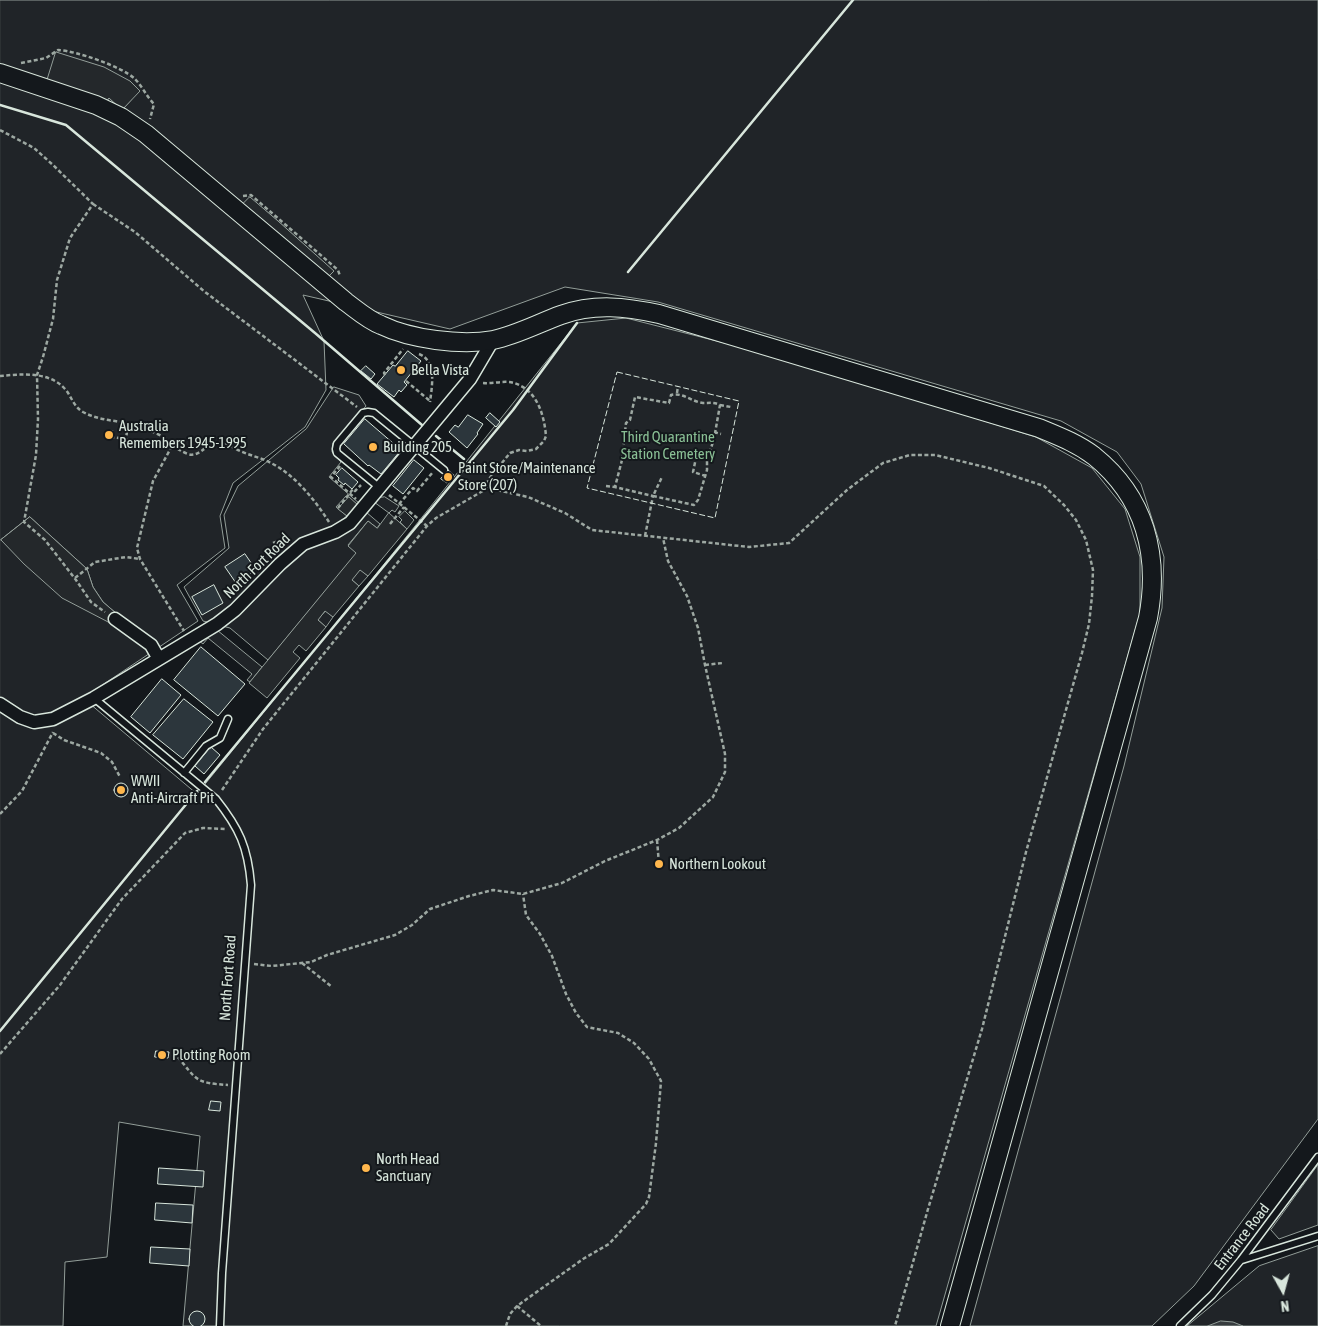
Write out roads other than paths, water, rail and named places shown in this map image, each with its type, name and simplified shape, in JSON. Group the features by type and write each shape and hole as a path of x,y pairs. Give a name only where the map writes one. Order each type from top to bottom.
{"street":[{"path":"0,74 96,105 121,117 146,134 346,302 381,326 422,338 469,342 493,340 582,309 602,307 630,308 659,314 1039,428 1070,441 1092,455 1121,483 1139,516 1152,558 1152,600 950,1326"},
{"name":"North Fort Road","path":"0,704 20,717 34,722 53,719 94,698 217,624 235,610 280,564 303,544 335,532 350,523 470,379 493,340"},
{"path":"114,619 151,645 159,659"}],"lane":[{"path":"380,488 337,453 336,449 337,444 363,413 374,413 441,468"},
{"name":"North Fort Road","path":"94,698 216,799 228,814 243,839 250,862 251,885 222,1273 220,1326"},
{"path":"184,773 206,746 220,738 228,720"},
{"name":"Entrance Road","path":"1180,1326 1212,1295 1241,1260 1318,1157"},
{"path":"1241,1260 1318,1236"}],"place":[{"name":"Bella Vista","path":"401,370"},
{"name":"Australia Remembers 1945-1995","path":"109,435"},
{"name":"Building 205","path":"373,447"},
{"name":"Paint Store/Maintenance Store (207)","path":"448,477"},
{"name":"WWII Anti-Aircraft Pit","path":"121,790"},
{"name":"Northern Lookout","path":"659,864"},
{"name":"Plotting Room","path":"162,1055"},
{"name":"North Head Sanctuary","path":"366,1168"}],"park label":[{"name":"Third Quarantine Station Cemetery","path":"668,446"}]}
